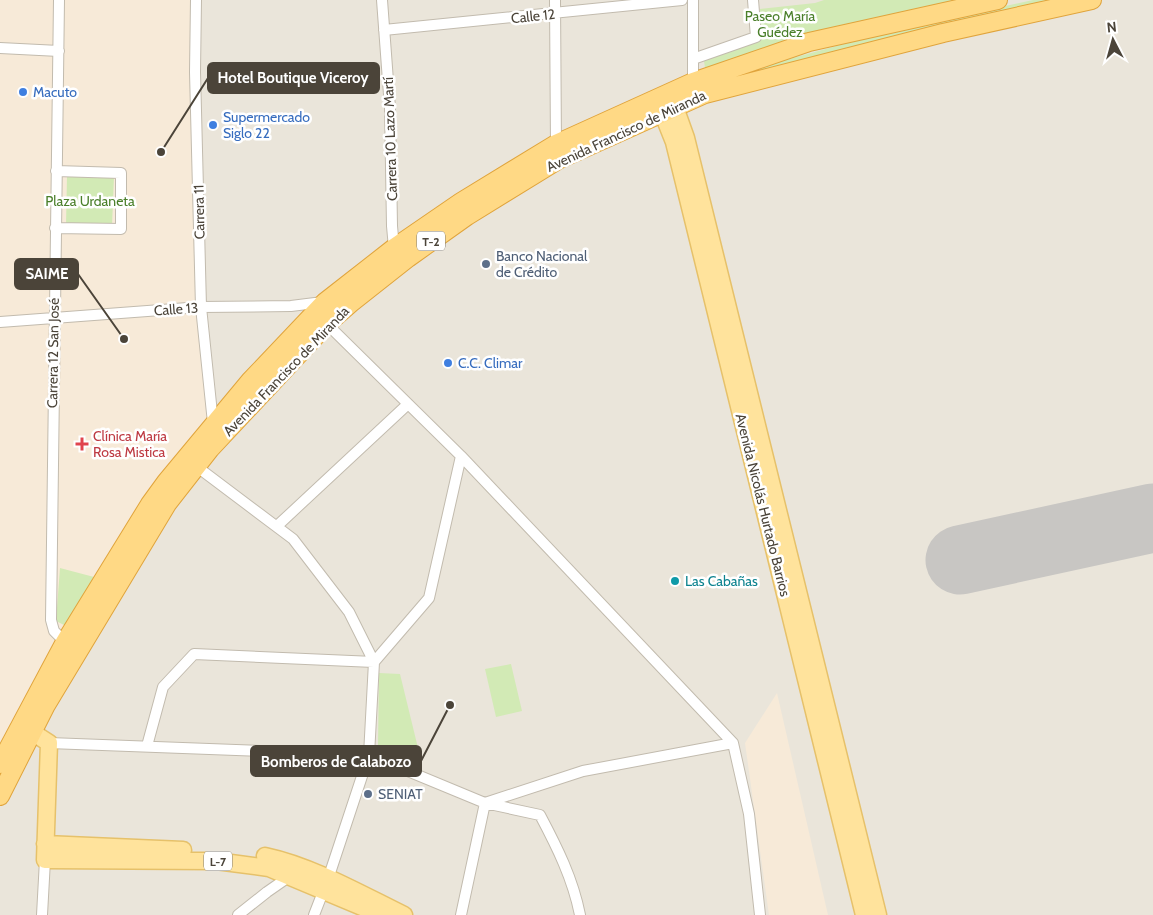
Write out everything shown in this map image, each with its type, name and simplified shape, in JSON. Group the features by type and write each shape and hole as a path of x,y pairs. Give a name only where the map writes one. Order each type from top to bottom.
{"highway":[{"name":"Avenida Francisco de Miranda","path":"72,645 166,504 196,466 213,423 325,302 394,248 461,202 557,152 666,102 693,82 802,44 998,0"},
{"name":"Avenida Francisco de Miranda","path":"666,102 705,94 944,33 1092,0"},
{"name":"Avenida Francisco de Miranda","path":"0,764 40,702 150,504 205,444 351,303 408,258 557,152"},
{"name":"Avenida Francisco de Miranda","path":"0,796 32,732 40,702"}],"main road":[{"name":"Avenida Nicolás Hurtado Barrios","path":"666,102 674,142 864,915"},
{"name":"Avenida Nicolás Hurtado Barrios","path":"666,102 686,138 878,915"},
{"path":"32,732 49,743 45,852"},
{"name":"L-7","path":"45,852 216,861 269,868 290,876 326,884 404,915"},
{"name":"L-7","path":"45,852 239,853 287,862 381,915"}],"street":[{"name":"Carrera 12 San José","path":"59,0 50,620 54,631 72,645"},
{"name":"Carrera 11","path":"196,0 195,72 201,307 213,423"},
{"name":"Carrera 10 Lazo Martí","path":"382,0 390,108 394,248"},
{"path":"555,0 557,152"},
{"name":"Calle 12","path":"384,30 682,0"},
{"path":"693,0 693,82"},
{"path":"693,59 756,37 753,0"},
{"path":"0,48 59,51"},
{"path":"55,228 121,229 121,172 56,171"},
{"name":"Calle 13","path":"0,322 201,307 291,306 325,302 351,303"},
{"path":"328,324 461,456 733,743 749,814 760,915"},
{"path":"277,526 408,404"},
{"path":"374,662 429,598 461,456"},
{"path":"196,466 293,539 349,612 374,662 369,755 314,915"},
{"path":"147,746 163,686 194,654 374,662"},
{"path":"49,743 369,755 485,803 540,815 561,856 580,915"},
{"path":"485,803 582,771 733,743"},
{"path":"461,915 485,803"},
{"path":"42,915 45,852"},
{"path":"238,915 290,876"}],"shaded area":[{"path":"0,0 1153,0 1153,915 0,915"},
{"path":"0,0 192,0 190,90 210,420 155,486 45,660 0,752"},
{"path":"777,693 828,915 769,915 745,743"}],"green space":[{"name":"Paseo María Guédez","path":"824,0 977,0 803,36 705,68 704,61 761,38 760,9 815,3"},
{"path":"1033,0 1058,0 894,36 724,83 731,75 891,31"},
{"name":"Plaza Urdaneta","path":"67,176 114,177 112,226 66,225"},
{"path":"60,568 94,577 66,626 56,621"},
{"path":"511,664 522,711 496,717 485,669"},
{"path":"379,673 400,674 418,748 378,745"}],"runway":[{"path":"960,560 1153,518"}],"place":[{"name":"Macuto","path":"23,92"},
{"name":"Supermercado Siglo 22","path":"213,125"},
{"name":"Hotel Boutique Viceroy","path":"161,152"},
{"name":"Banco Nacional de Crédito","path":"486,264"},
{"name":"SAIME","path":"124,339"},
{"name":"C.C. Climar","path":"448,363"},
{"name":"Clínica María Rosa Mistica","path":"82,444"},
{"name":"Las Cabañas","path":"675,581"},
{"name":"Bomberos de Calabozo","path":"450,705"},
{"name":"SENIAT","path":"368,794"}]}
